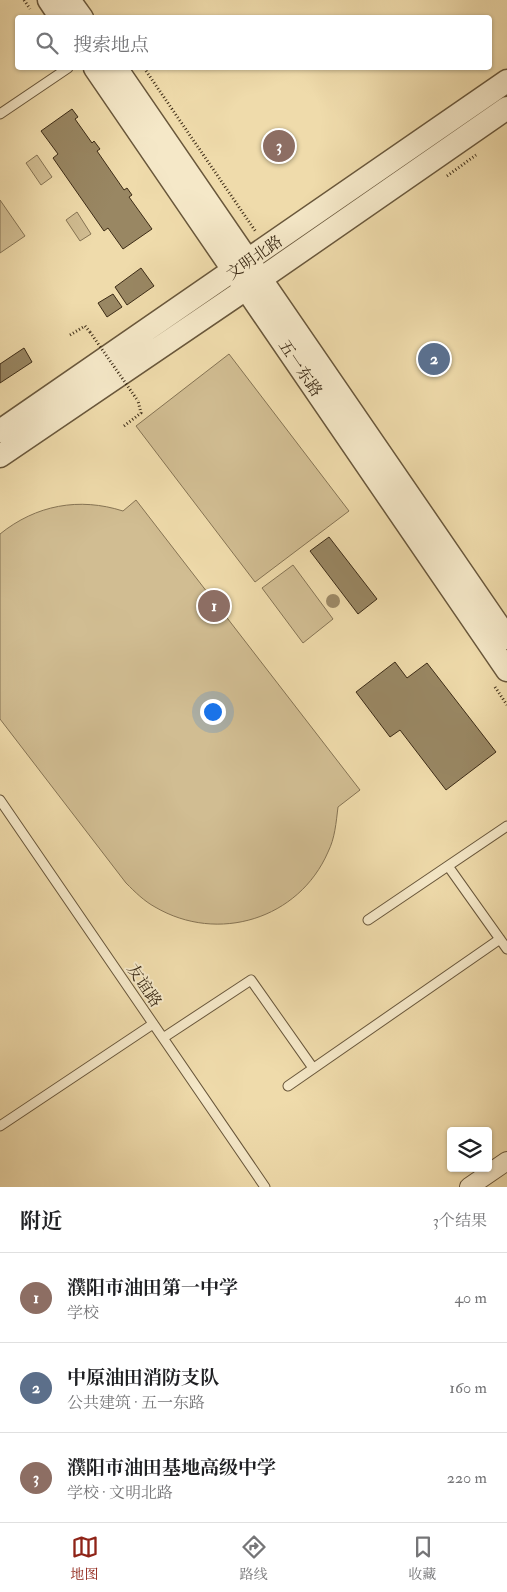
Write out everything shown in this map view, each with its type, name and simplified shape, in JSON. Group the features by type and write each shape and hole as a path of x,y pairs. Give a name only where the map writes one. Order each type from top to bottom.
{"street":[{"path":"49,0 59,15"},
{"path":"69,0 80,15"},
{"name":"五一东路","path":"97,70 252,269 507,670"},
{"name":"五一东路","path":"117,70 252,269 507,638"},
{"name":"文明北路","path":"0,456 507,81"},
{"name":"文明北路","path":"0,431 507,108"},
{"path":"469,1187 507,1161"}],"lane":[{"path":"0,114 65,70"},
{"name":"友谊路","path":"0,800 264,1187"},
{"path":"0,818 8,812"},
{"path":"368,920 507,826"},
{"path":"448,866 507,949"},
{"path":"288,1086 500,939"},
{"path":"163,1038 251,980 313,1068"},
{"path":"0,1126 154,1024"}],"path":[{"path":"145,70 252,269"},
{"path":"70,336 85,326 138,401 141,413 124,426"}],"shaded area":[{"path":"37,155 52,177 41,185 26,163"},
{"path":"0,200 25,236 0,253"},
{"path":"77,212 91,234 80,241 66,220"},
{"path":"229,354 349,511 255,582 136,426"},
{"path":"136,500 360,790 338,807 332,841 315,875 298,894 277,909 254,919 230,924 205,923 179,918 143,899 126,883 0,719 0,534 28,516 58,506 90,505 123,511"},
{"path":"293,565 333,619 303,643 262,588"}],"building":[{"path":"72,109 78,117 75,119 92,143 94,141 100,149 97,151 124,190 127,188 132,195 129,197 152,229 123,249 108,228 104,231 53,158 58,154 41,131"},
{"path":"141,268 154,286 127,305 115,287"},
{"path":"113,294 122,307 107,317 98,303"},
{"path":"24,348 32,362 0,383 0,364"},
{"path":"329,537 377,599 358,614 310,551"},
{"path":"395,662 407,678 427,663 496,752 446,790 400,730 390,737 356,692"}],"place":[{"name":"濮阳市油田基地高级中学","path":"279,146"},
{"name":"中原油田消防支队","path":"434,359"},
{"name":"濮阳市油田第一中学","path":"214,606"}]}
